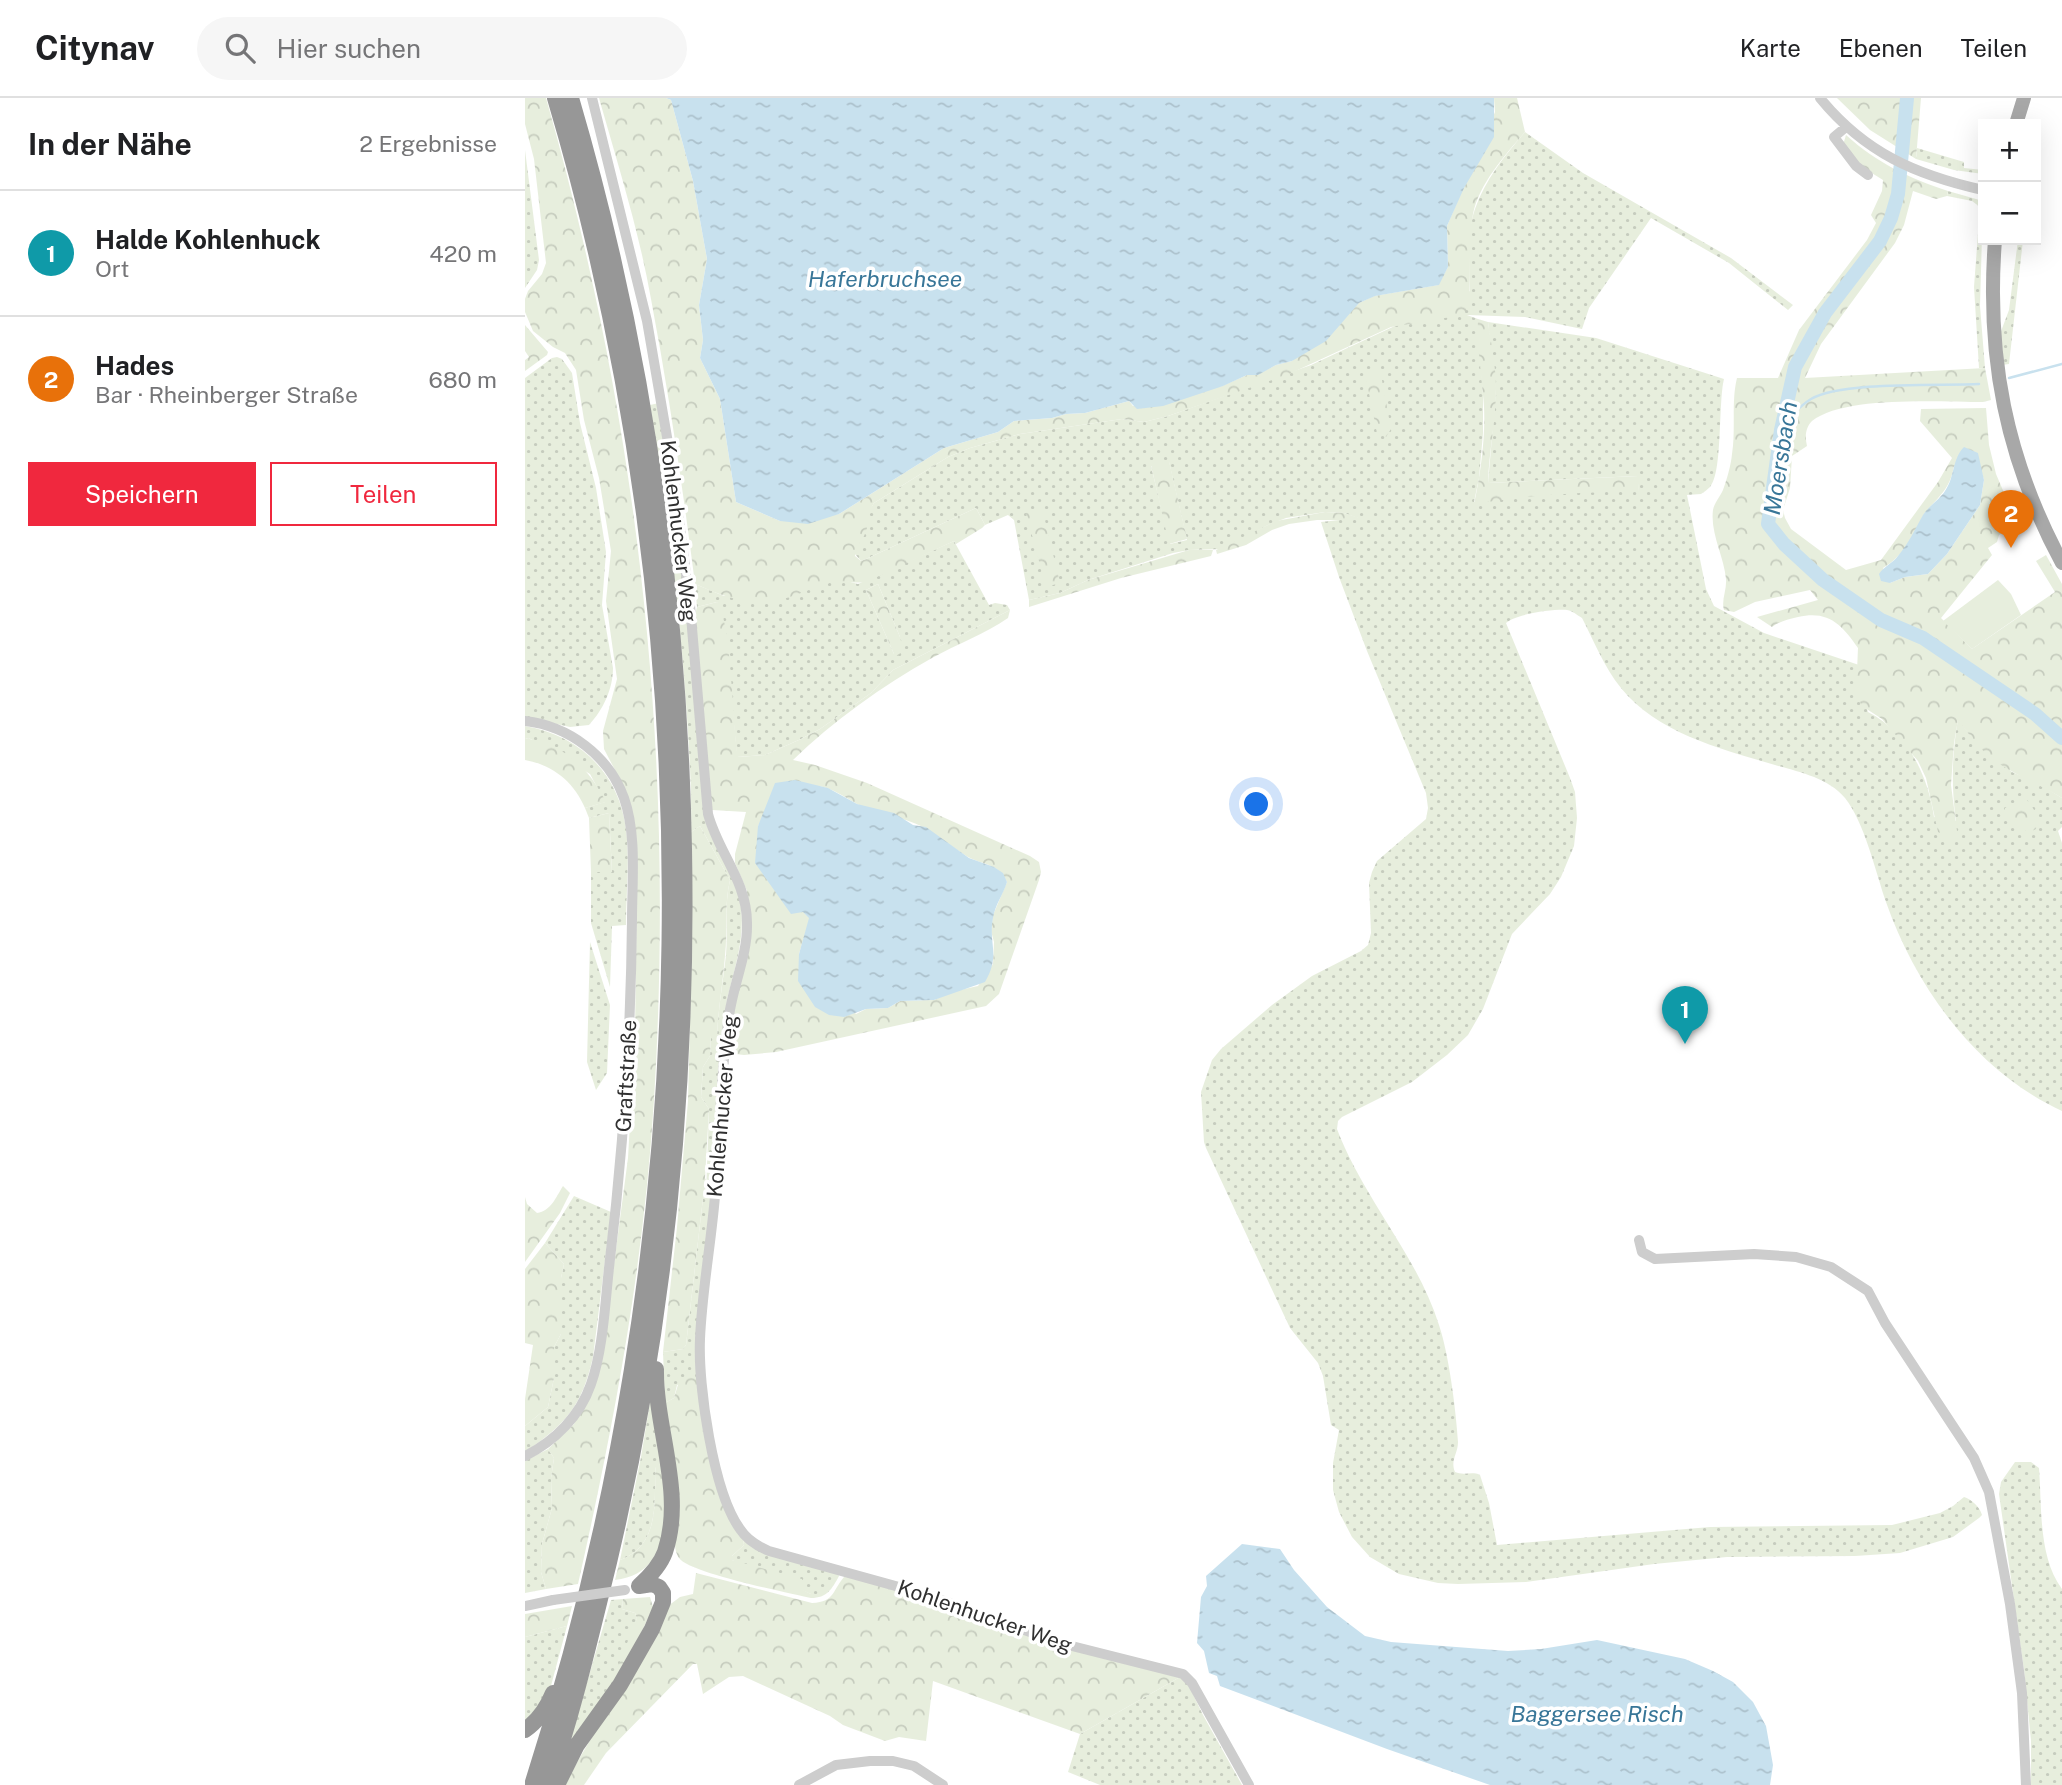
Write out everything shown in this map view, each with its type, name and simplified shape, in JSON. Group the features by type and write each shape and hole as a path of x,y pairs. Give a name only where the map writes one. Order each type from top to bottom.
{"highway":[{"path":"532,1785 573,1649 612,1482 632,1374 657,1172 667,1031 669,842 665,742 657,641 638,481 614,337 592,236 555,98"},
{"path":"548,1785 585,1660 614,1544 657,1321 677,1106 684,935 680,764 673,640 653,481 633,361 606,234 571,98"},
{"path":"632,1588 661,1561 669,1529 669,1477 655,1386 660,1287"},
{"path":"557,1785 577,1745 620,1685 659,1613 663,1597 659,1587 652,1584 632,1588"},
{"path":"525,1730 547,1707 573,1649"}],"main road":[{"path":"2018,119 2024,98"},
{"path":"1995,245 1993,330 2002,402 2027,488 2062,563"}],"street":[{"name":"Kohlenhucker Weg","path":"592,98 647,321 676,491 690,606 708,814 716,838 737,876 747,912 746,937 727,1030 715,1197 700,1340 704,1405 718,1476 727,1504 742,1533 753,1543 769,1551 928,1595 1060,1643 1183,1674 1192,1683 1249,1785"},
{"path":"1820,98 1846,127 1889,158 1912,170 1978,189"},
{"path":"1846,127 1834,137 1841,150 1868,174"},
{"name":"Graftstraße","path":"525,721 553,727 575,738 597,755 614,777 624,798 630,822 632,912 623,1134 613,1240 596,1362 591,1384 573,1417 547,1443 525,1456"},
{"path":"1639,1240 1642,1252 1655,1259 1754,1254 1796,1257 1831,1267 1868,1291 1885,1323 1975,1458 1989,1492 2010,1604 2022,1693 2026,1785"},
{"path":"525,1606 632,1588"},
{"path":"799,1785 836,1765 870,1761 902,1762 943,1785"}],"green space":[{"path":"525,98 546,98 578,222 605,346 627,470 643,594 654,719 659,845 659,972 654,1100 643,1222 626,1344 578,1584 546,1589 541,1572 542,1544 552,1508 551,1478 554,1458 548,1449 574,1424 601,1363 628,1158 635,1034 637,881 627,793 604,749 603,731 617,679 606,601 611,551 599,478 584,420 576,370 565,353 533,331 525,312 528,291 542,274 546,263 534,159 525,124"},
{"path":"599,98 671,100 693,181 707,259 699,305 703,340 700,358 720,399 736,502 780,521 839,514 944,448 998,432 1014,421 1085,413 1129,401 1133,406 1222,386 1247,375 1258,374 1292,361 1359,303 1374,296 1438,285 1448,267 1447,226 1495,112 1494,98 1517,98 1525,132 1494,170 1476,203 1471,237 1469,306 1463,315 1391,327 1289,374 1168,416 1144,422 1122,419 1020,434 970,448 948,457 874,503 866,532 855,556 861,561 976,508 985,525 982,528 956,544 954,541 866,582 833,582 770,602 751,602 731,598 695,584 670,406 646,274 628,198"},
{"path":"1837,98 1921,98 1916,159 1870,130"},
{"path":"1525,132 1583,173 1731,258 1793,305 1788,310 1729,263 1651,218 1589,308 1582,329 1525,317 1467,315 1478,319 1483,395 1483,433 1474,502 1581,490 1639,491 1637,476 1488,483 1496,391 1488,322 1596,338 1724,379 1719,453 1714,479 1710,487 1701,494 1687,495 1706,589 1714,606 1764,633 1859,665 1857,680 1868,712 1894,731 1913,756 1927,786 1934,817 1956,821 1953,770 1958,719 1970,735 2012,772 2036,782 2062,798 2062,827 2058,831 2062,843 2062,1111 2003,1074 1953,1024 1932,996 1899,934 1864,833 1852,808 1838,791 1813,777 1691,737 1653,717 1636,704 1615,680 1582,618 1571,611 1561,610 1526,615 1506,623 1575,792 1577,818 1574,846 1561,877 1550,894 1512,934 1483,1009 1468,1035 1412,1082 1342,1117 1338,1121 1337,1129 1361,1179 1404,1250 1439,1325 1456,1414 1458,1442 1454,1460 1455,1472 1480,1475 1489,1503 1497,1545 1710,1527 1892,1525 1940,1513 1964,1497 1981,1512 1979,1518 1953,1537 1900,1553 1727,1557 1526,1582 1458,1584 1438,1583 1399,1574 1370,1557 1352,1537 1339,1512 1333,1490 1333,1463 1339,1430 1331,1425 1323,1376 1318,1363 1290,1328 1206,1148 1201,1092 1212,1060 1221,1049 1272,1005 1312,976 1368,945 1371,933 1369,883 1377,861 1426,819 1426,793 1367,651 1321,522 1358,518 1344,513 1325,512 1286,518 1223,549 1173,553 1088,580 1060,593 1029,600 1014,520 1008,515 985,525 976,508 861,561 854,553 874,503 948,457 1020,434 1122,419 1144,422 1168,416 1311,365 1470,291 1469,239 1475,209 1490,178","holes":["1169,462 1187,540 1170,544 1151,466"]},
{"path":"1846,135 1894,169 1948,191 1947,196 1936,199 1913,191 1904,225 1895,243 1821,344 1805,378 1985,368 1991,400 1870,404 1847,407 1812,421 1806,433 1807,446 1792,456 1790,488 1783,510 1785,518 1791,529 1846,570 1881,560 1938,482 1952,458 1920,421 1921,409 1986,408 1989,445 1996,474 2016,521 1988,548 1992,555 1941,618 1972,649 2055,592 2036,561 2046,555 2062,584 2062,798 1990,757 1958,720 1951,785 1957,831 1951,840 1938,832 1926,778 1918,761 1882,719 1862,706 1856,694 1858,648 1846,632 1834,621 1818,616 1791,619 1772,627 1757,617 1818,600 1810,590 1755,602 1734,612 1724,610 1723,606 1726,579 1713,527 1713,510 1723,490 1731,463 1737,378 1778,378 1799,330 1867,240 1876,223 1871,215 1882,191 1883,180 1862,167 1843,145","holes":["1954,466 1981,470 1984,480 1980,505 1947,554 1928,574 1905,577 1890,583 1883,568 1898,557 1909,542 1923,516 1947,486"]},
{"path":"1917,148 1964,162 1964,168 1978,169 1978,173 1954,170 1916,159"},
{"path":"525,150 539,260 537,270 525,288"},
{"path":"1948,191 1978,200 1978,206 1972,201 1947,196"},
{"path":"1978,234 1978,245 1982,245 1980,306 1985,368 1979,368 1974,287"},
{"path":"2017,245 2022,245 2009,364 2002,365 2000,334 2009,310"},
{"path":"1478,319 1488,322 1496,380 1488,483 1638,476 1639,491 1556,494 1474,504 1484,436"},
{"path":"525,325 548,352 525,371 525,360 529,357 525,351"},
{"path":"557,357 562,359 572,373 580,423 596,488 606,552 602,605 613,668 609,691 594,719 589,725 570,727 525,717 525,378"},
{"path":"1376,370 1381,375 1391,429 1386,437 1377,433 1366,378 1369,371"},
{"path":"659,403 684,581 704,816 737,887 742,919 739,950 727,999 697,1379 677,1385 674,1398 665,1403 663,1352 683,1349 686,1345 703,1198 706,1194 709,1109 701,1097 703,1067 710,1056 711,1034 717,1036 726,955 730,880 700,826 691,832 689,751 680,628 650,405"},
{"path":"1169,461 1187,539 1169,544 1151,465"},
{"path":"1040,509 1043,512 1060,583 1046,587 1026,513"},
{"path":"1325,512 1344,513 1366,520 1317,520 1289,524 1246,545 1217,554 1216,550 1276,521"},
{"path":"954,541 989,605 1007,605 1010,610 893,670 871,693 820,729 765,755 737,757 727,648 717,602 697,607 695,584 724,596 843,580 858,584","holes":["878,584 900,637 894,654 866,590"]},
{"path":"1189,550 1213,550 1211,556 1121,578 1029,607 1029,600 1060,593 1088,580"},
{"path":"1998,580 2011,594 2021,615 1972,649 1943,621"},
{"path":"878,584 900,637 903,649 898,656 894,654 866,590"},
{"path":"717,602 722,612 738,757 765,755 820,729 871,693 893,670 1010,610 1008,618 999,624 932,658 877,692 841,718 793,760 867,783 1039,862 1039,880 999,994 986,1006 776,1052 744,1055 735,1054 730,1048 747,891 735,863 735,854 746,812 712,810 695,615 697,607","holes":["818,786 857,804 923,827 968,857 995,868 1003,876 1007,882 993,915 991,931 994,942 993,964 978,986 951,992 934,1000 900,1001 888,1008 866,1009 856,1014 799,954 810,918 803,912 758,826 765,813"]},
{"path":"525,726 563,738 579,748 605,774 622,809 628,853 626,925 612,926 610,987 591,923 591,872 612,872 609,813 589,818 585,808 605,802 590,774 525,738"},
{"path":"525,738 552,746 574,760 591,778 606,802 585,808 575,790 561,776 545,766 525,760"},
{"path":"2019,800 2027,800 2037,814 2036,829 2032,831 2018,828 2003,815 2005,808"},
{"path":"609,813 612,872 591,872 589,818"},
{"path":"700,826 730,880 717,1037 711,1035 710,1056 703,1067 701,1097 709,1109 705,1178 710,1188 709,1195 706,1194 703,1198 686,1345 683,1349 663,1352 688,1101 692,938 691,832"},
{"path":"590,942 610,1005 607,1073 596,1090 587,1062"},
{"path":"563,1186 570,1193 560,1213 525,1262 525,1197 527,1204 537,1213 542,1212 553,1203"},
{"path":"574,1196 611,1212 593,1357 583,1389 570,1412 562,1423 525,1452 525,1426 548,1407 554,1378 554,1347 561,1334 561,1278 564,1264 545,1243"},
{"path":"545,1243 564,1264 561,1278 561,1334 554,1347 554,1378 548,1407 525,1426 525,1399 533,1345 525,1343 525,1269"},
{"path":"680,1378 697,1379 706,1434 743,1539 744,1545 732,1556 732,1560 802,1579 803,1590 811,1594 811,1598 719,1576 687,1564 679,1558 675,1545 676,1493 665,1403 674,1398"},
{"path":"652,1390 664,1470 656,1467 654,1512 645,1541 620,1560 641,1457"},
{"path":"548,1449 554,1458 551,1478 552,1508 542,1544 541,1572 546,1589 525,1593 525,1461"},
{"path":"2015,1462 2031,1462 2039,1468 2045,1547 2054,1576 2062,1589 2062,1785 2031,1785 2031,1741 2024,1670 1999,1494 2001,1482"},
{"path":"662,1466 664,1520 657,1552 648,1565 634,1575 615,1580 620,1560 639,1548 649,1532 654,1512 656,1467"},
{"path":"743,1539 838,1573 839,1576 828,1592 811,1598 811,1594 732,1560 732,1556 744,1545"},
{"path":"696,1573 812,1603 830,1597 846,1575 1180,1677 1080,1734 933,1681 926,1741 899,1737 885,1741 843,1725 830,1716 743,1676 729,1677 703,1694 697,1664 693,1664 606,1753 584,1785 564,1785 668,1606 680,1597 693,1594"},
{"path":"650,1597 653,1607 621,1676 616,1671 637,1618 635,1613 622,1609 623,1599"},
{"path":"623,1599 622,1609 635,1613 637,1618 621,1676 564,1761 611,1600"},
{"path":"572,1606 567,1626 525,1637 525,1614"},
{"path":"567,1626 548,1697 525,1725 525,1637"},
{"path":"1180,1677 1186,1680 1242,1785 1100,1785 1068,1772 1080,1734"}],"water":[{"name":"Haferbruchsee","path":"666,98 1494,98 1494,137 1464,188 1447,226 1448,267 1439,285 1375,296 1359,303 1326,341 1292,361 1163,406 1137,409 1129,401 1085,413 1014,421 998,432 944,448 839,514 808,524 780,521 736,502 720,399 700,358 703,340 699,305 707,259 693,181 671,100"},
{"path":"1964,447 1978,453 1984,480 1980,505 1947,554 1928,574 1905,577 1890,583 1881,581 1879,574 1898,556 1923,515 1945,491 1957,457"},
{"path":"795,780 828,788 857,804 894,813 913,825 926,827 969,858 1003,873 1007,882 994,913 993,957 985,982 934,1000 900,1001 888,1008 866,1009 844,1017 829,1015 815,1007 798,981 799,954 809,918 803,912 791,914 755,863 758,826 775,783"},
{"name":"Baggersee Risch","path":"1242,1544 1280,1549 1294,1570 1327,1607 1365,1636 1391,1642 1508,1651 1597,1640 1685,1659 1713,1671 1733,1682 1753,1702 1766,1726 1773,1765 1770,1785 1490,1785 1220,1686 1217,1676 1209,1673 1204,1651 1197,1643 1201,1597 1207,1586 1206,1576"}],"waterway":[{"name":"Moersbach","path":"1907,98 1898,194 1891,218 1880,241 1825,313 1795,367 1781,430 1768,524 1784,544 1823,580 1881,620 1923,638 2035,714 2062,738"},
{"path":"2009,378 2062,364"},
{"path":"1782,424 1811,399 1845,389 1979,384"}],"place":[{"name":"Hades","path":"2011,548"},
{"name":"Halde Kohlenhuck","path":"1685,1044"}]}
